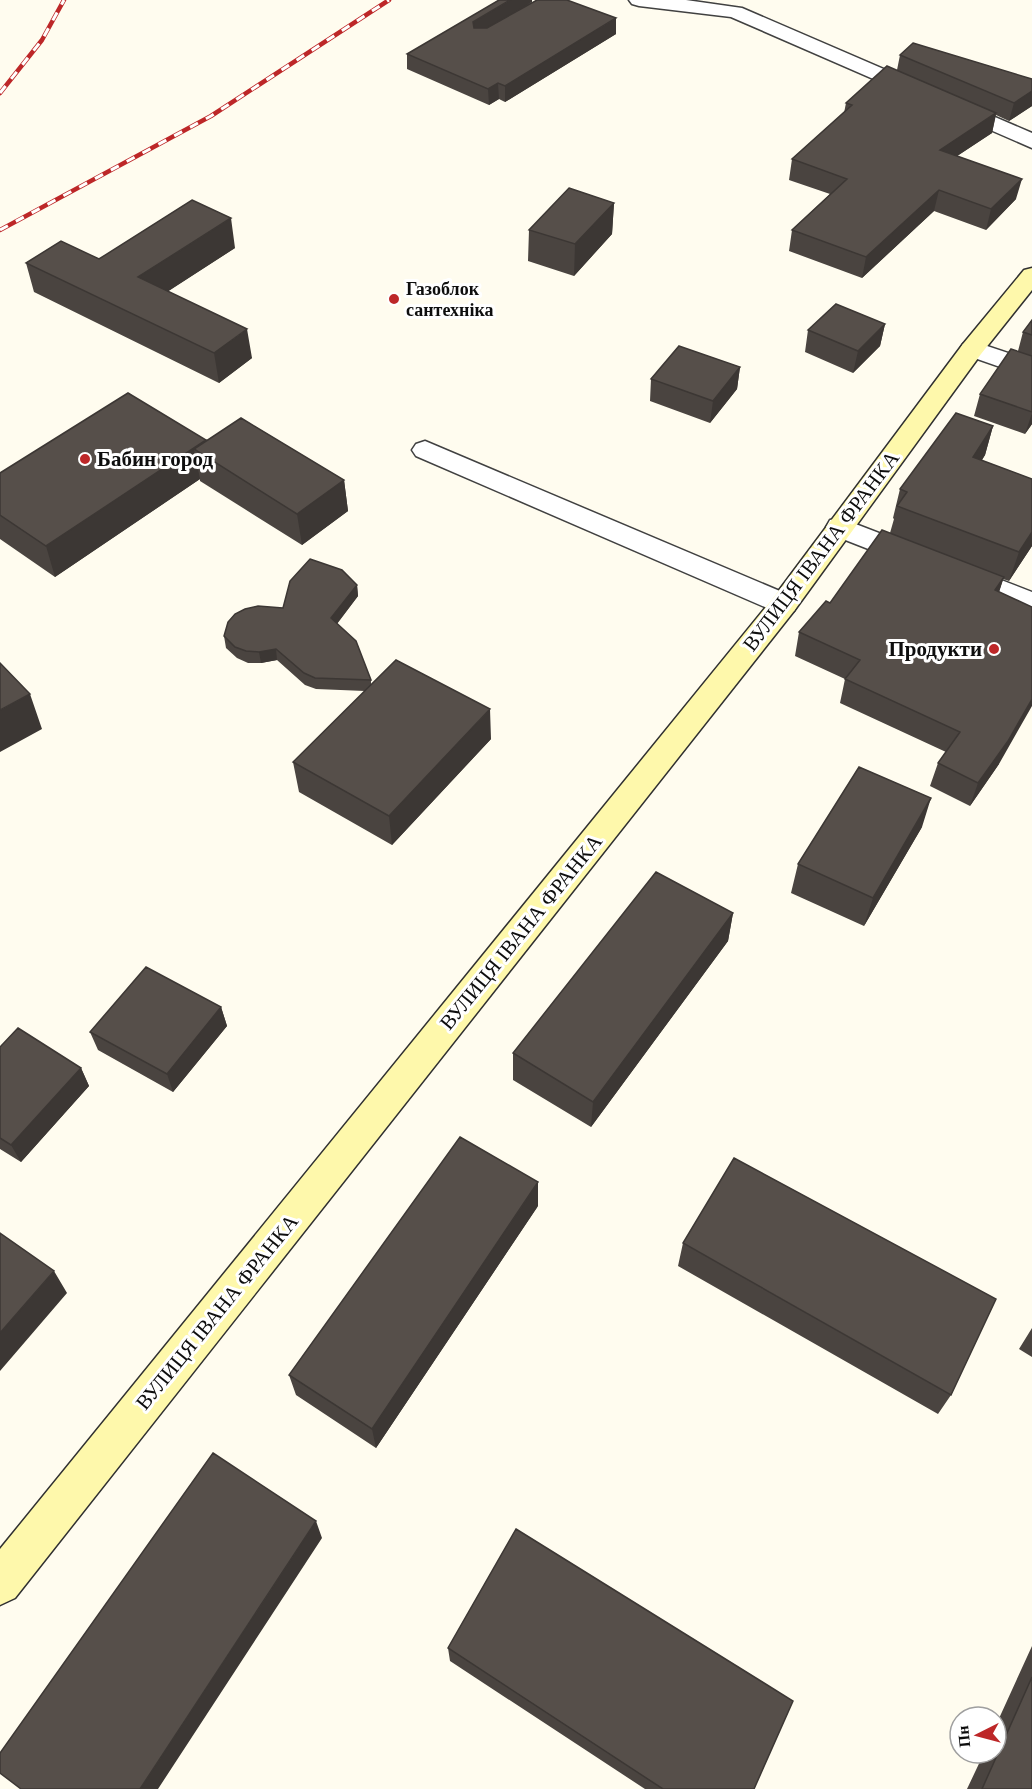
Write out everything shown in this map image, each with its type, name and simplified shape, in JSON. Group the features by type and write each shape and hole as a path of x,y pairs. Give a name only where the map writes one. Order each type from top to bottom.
{"main road":[{"name":"ВУЛИЦЯ ІВАНА ФРАНКА","path":"0,1583 784,604 972,349 1032,275"}],"street":[{"path":"639,0 735,12 1032,141"},
{"path":"972,349 1032,370"},
{"path":"425,450 784,604"},
{"path":"840,527 1032,603"}],"building":[{"path":"499,0 510,0 473,22 474,28 487,28 537,0 567,0 616,18 505,86 498,83 488,89 407,54"},
{"path":"913,43 1032,79 1032,91 1014,103 900,55"},
{"path":"887,66 996,113 940,150 1022,179 991,209 939,190 866,257 792,230 847,179 792,159 852,105 846,103"},
{"path":"569,188 614,203 575,244 529,230"},
{"path":"192,200 231,218 138,277 247,329 214,353 26,263 61,241 99,259"},
{"path":"836,304 885,324 858,351 808,330"},
{"path":"1032,320 1032,335 1023,332"},
{"path":"679,346 740,367 713,401 651,379"},
{"path":"1011,349 1032,356 1032,412 980,394"},
{"path":"128,393 206,440 46,546 0,515 0,473"},
{"path":"956,413 993,426 973,457 1032,479 1032,532 1019,552 897,506 907,492 900,489"},
{"path":"241,418 344,480 297,514 194,449"},
{"path":"882,530 1004,577 995,590 1032,607 1032,699 1008,741 978,783 938,763 960,732 845,679 860,660 799,632 826,601 830,603"},
{"path":"310,559 342,570 357,585 331,618 356,641 371,680 315,678 304,673 276,649 259,652 246,651 235,647 224,636 228,622 235,614 245,609 258,606 283,608 290,581"},
{"path":"396,660 490,709 389,816 293,762"},
{"path":"0,663 30,694 0,710"},
{"path":"859,767 931,798 873,898 798,864"},
{"path":"656,872 733,913 593,1102 513,1053"},
{"path":"146,967 221,1007 167,1074 90,1032"},
{"path":"18,1028 81,1068 11,1145 0,1138 0,1047"},
{"path":"460,1137 538,1182 372,1429 289,1375"},
{"path":"734,1158 996,1299 951,1395 683,1243"},
{"path":"0,1233 54,1271 0,1333"},
{"path":"213,1453 316,1521 140,1789 21,1789 0,1773 0,1753"},
{"path":"516,1529 793,1701 754,1789 663,1789 448,1648"},
{"path":"1032,1677 1032,1789 982,1789 993,1765 1008,1765 1008,1731"}],"railway":[{"path":"0,93 42,40 64,0"},
{"path":"0,230 211,116 389,0"}],"place":[{"name":"Газоблок сантехніка","path":"394,299"},
{"name":"Бабин город","path":"85,459"},
{"name":"Продукти","path":"994,649"}]}
